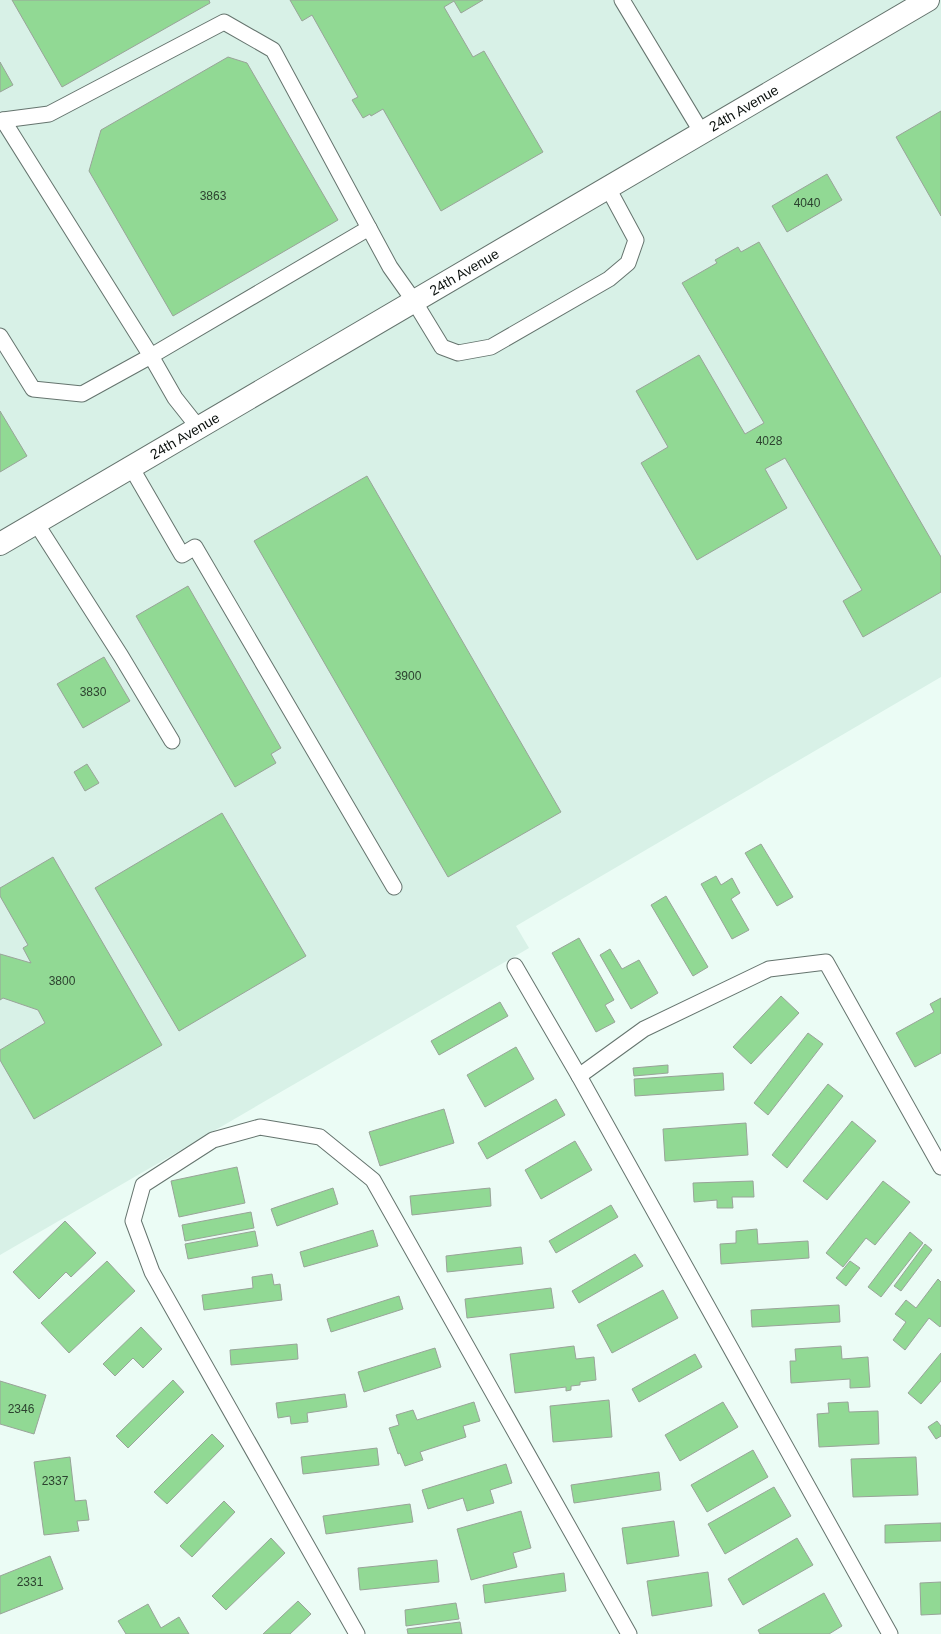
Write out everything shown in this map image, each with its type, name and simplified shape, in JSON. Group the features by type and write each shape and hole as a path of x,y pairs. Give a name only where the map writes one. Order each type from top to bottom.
{"street":[{"name":"24th Avenue","path":"0,544 928,0"}],"lane":[{"path":"622,0 702,133"},
{"path":"198,427 175,398 151,356 2,121 49,114 224,22 273,50 390,267 414,301 442,347 458,353 491,347 609,279 628,263 636,240 608,188"},
{"path":"0,336 33,390 82,394 151,356 369,228"},
{"path":"131,467 182,555 195,547 394,888"},
{"path":"36,523 122,656 172,741"},
{"path":"578,1076 644,1029 769,970 826,962 941,1167"},
{"path":"514,966 578,1076 890,1634"},
{"path":"357,1634 152,1272 133,1221 143,1186 213,1140 260,1127 320,1137 373,1180 629,1634"}],"shaded area":[{"path":"0,0 941,0 941,677 516,926 529,948 0,1255"}],"building":[{"path":"12,0 209,0 210,3 62,87"},
{"path":"290,0 483,0 461,13 454,1 444,7 473,57 484,51 543,152 441,211 383,109 371,116 370,114 363,118 352,100 358,97 312,15 302,21"},
{"path":"228,57 247,63 338,220 173,316 89,171 101,130"},
{"path":"0,62 13,85 0,92"},
{"path":"941,111 941,216 896,137"},
{"path":"827,174 842,200 787,232 772,206"},
{"path":"759,242 941,557 941,592 863,637 843,601 862,590 785,458 765,469 787,508 697,560 641,463 668,447 636,391 699,355 745,434 764,423 682,283 717,263 715,260 738,247 741,252"},
{"path":"0,411 27,456 0,472"},
{"path":"367,476 561,812 448,877 254,541"},
{"path":"188,586 281,748 271,754 276,763 235,787 136,616"},
{"path":"104,657 130,701 83,728 57,684"},
{"path":"87,764 99,783 85,791 74,772"},
{"path":"222,813 306,956 179,1031 95,888"},
{"path":"761,844 793,897 777,906 745,853"},
{"path":"53,857 162,1045 34,1119 0,1060 0,1050 45,1023 38,1010 3,998 0,1000 0,954 31,963 23,948 28,945 0,896 0,888"},
{"path":"716,876 721,885 732,878 740,893 731,899 749,930 732,939 701,884"},
{"path":"666,896 708,967 693,976 651,905"},
{"path":"579,938 614,1000 605,1005 615,1022 596,1032 552,953"},
{"path":"610,949 622,969 639,960 658,993 631,1009 600,955"},
{"path":"781,996 799,1013 751,1064 733,1047"},
{"path":"941,998 941,1053 915,1067 896,1033 934,1012 930,1004"},
{"path":"500,1002 508,1016 439,1055 431,1041"},
{"path":"808,1033 823,1044 768,1115 754,1103"},
{"path":"516,1047 534,1079 485,1107 467,1075"},
{"path":"668,1065 668,1073 634,1076 633,1068"},
{"path":"723,1073 724,1090 635,1096 634,1079"},
{"path":"828,1084 843,1096 787,1168 772,1155"},
{"path":"556,1099 565,1115 487,1159 478,1143"},
{"path":"444,1109 454,1143 380,1166 369,1132"},
{"path":"852,1121 876,1141 827,1200 803,1181"},
{"path":"746,1123 748,1155 665,1161 663,1129"},
{"path":"575,1141 592,1170 541,1199 525,1170"},
{"path":"237,1167 245,1203 179,1217 171,1181"},
{"path":"753,1181 754,1197 732,1197 733,1208 717,1208 717,1200 694,1202 693,1183"},
{"path":"883,1181 910,1202 875,1245 866,1238 843,1267 826,1253"},
{"path":"333,1188 338,1204 277,1226 271,1209"},
{"path":"490,1188 491,1206 412,1215 410,1196"},
{"path":"611,1205 618,1217 556,1253 549,1241"},
{"path":"251,1212 254,1228 185,1241 182,1225"},
{"path":"65,1221 96,1253 71,1277 66,1272 39,1299 13,1272"},
{"path":"757,1229 758,1244 808,1241 809,1258 721,1264 720,1244 736,1243 736,1231"},
{"path":"373,1230 378,1246 304,1267 300,1252"},
{"path":"255,1231 258,1246 188,1259 185,1244"},
{"path":"910,1232 923,1243 881,1297 868,1287"},
{"path":"925,1244 932,1250 901,1291 894,1286"},
{"path":"521,1247 523,1264 447,1272 446,1256"},
{"path":"635,1254 643,1266 579,1303 572,1291"},
{"path":"107,1261 135,1291 69,1353 41,1323"},
{"path":"850,1261 860,1268 846,1286 836,1278"},
{"path":"272,1274 274,1285 280,1284 282,1300 204,1310 202,1295 253,1288 252,1277"},
{"path":"938,1279 941,1282 941,1325 940,1327 929,1318 905,1350 893,1340 906,1322 895,1314 906,1300 916,1308"},
{"path":"551,1288 554,1308 467,1318 465,1299"},
{"path":"663,1290 678,1318 612,1353 597,1325"},
{"path":"399,1296 403,1309 331,1332 327,1319"},
{"path":"839,1305 840,1322 752,1327 751,1310"},
{"path":"141,1327 162,1349 143,1368 133,1358 115,1376 103,1364"},
{"path":"297,1344 298,1359 231,1365 230,1350"},
{"path":"574,1346 576,1359 594,1357 596,1380 580,1382 580,1385 571,1386 571,1390 566,1391 566,1387 515,1393 510,1354"},
{"path":"841,1346 842,1359 868,1357 870,1387 850,1388 850,1379 791,1383 790,1361 796,1361 795,1349"},
{"path":"435,1348 441,1367 364,1392 358,1372"},
{"path":"941,1353 941,1381 921,1404 908,1393"},
{"path":"695,1354 702,1367 639,1402 632,1389"},
{"path":"173,1380 184,1392 128,1448 116,1436"},
{"path":"0,1381 46,1395 34,1434 0,1424"},
{"path":"345,1394 347,1407 307,1413 308,1422 291,1424 290,1416 278,1418 276,1403"},
{"path":"609,1400 612,1437 553,1442 550,1406"},
{"path":"474,1402 480,1421 463,1426 466,1437 420,1452 423,1460 405,1466 400,1453 398,1454 389,1428 399,1425 396,1415 413,1410 417,1420"},
{"path":"723,1402 738,1427 680,1461 665,1435"},
{"path":"848,1402 849,1412 878,1411 879,1444 819,1447 817,1414 829,1413 828,1403"},
{"path":"937,1421 941,1426 941,1436 936,1439 928,1427"},
{"path":"212,1434 224,1446 167,1504 154,1492"},
{"path":"377,1448 379,1465 303,1474 301,1457"},
{"path":"753,1450 768,1477 707,1512 691,1485"},
{"path":"70,1457 75,1501 86,1500 89,1520 77,1521 79,1531 44,1535 34,1462"},
{"path":"916,1457 918,1495 853,1497 851,1459"},
{"path":"506,1464 512,1483 490,1490 494,1503 467,1511 463,1498 428,1509 422,1490"},
{"path":"659,1472 661,1490 574,1503 571,1485"},
{"path":"774,1487 791,1516 725,1554 708,1524"},
{"path":"224,1501 235,1512 192,1557 180,1546"},
{"path":"410,1504 413,1522 326,1534 323,1516"},
{"path":"521,1511 531,1548 513,1553 517,1567 471,1580 457,1529"},
{"path":"674,1521 679,1556 627,1564 622,1528"},
{"path":"941,1523 941,1541 885,1543 885,1525"},
{"path":"271,1538 285,1553 226,1610 212,1596"},
{"path":"797,1538 813,1565 743,1605 728,1579"},
{"path":"50,1556 63,1589 0,1614 0,1576"},
{"path":"437,1560 439,1582 360,1590 358,1568"},
{"path":"708,1572 712,1606 652,1616 647,1581"},
{"path":"564,1573 566,1591 485,1603 483,1585"},
{"path":"941,1582 941,1614 921,1615 920,1583"},
{"path":"824,1593 842,1626 829,1634 760,1634 758,1630"},
{"path":"298,1601 311,1614 290,1634 263,1634"},
{"path":"456,1603 459,1619 406,1626 405,1610"},
{"path":"148,1604 161,1628 179,1617 189,1634 126,1634 118,1621"},
{"path":"460,1622 462,1634 408,1634 407,1629"}]}
